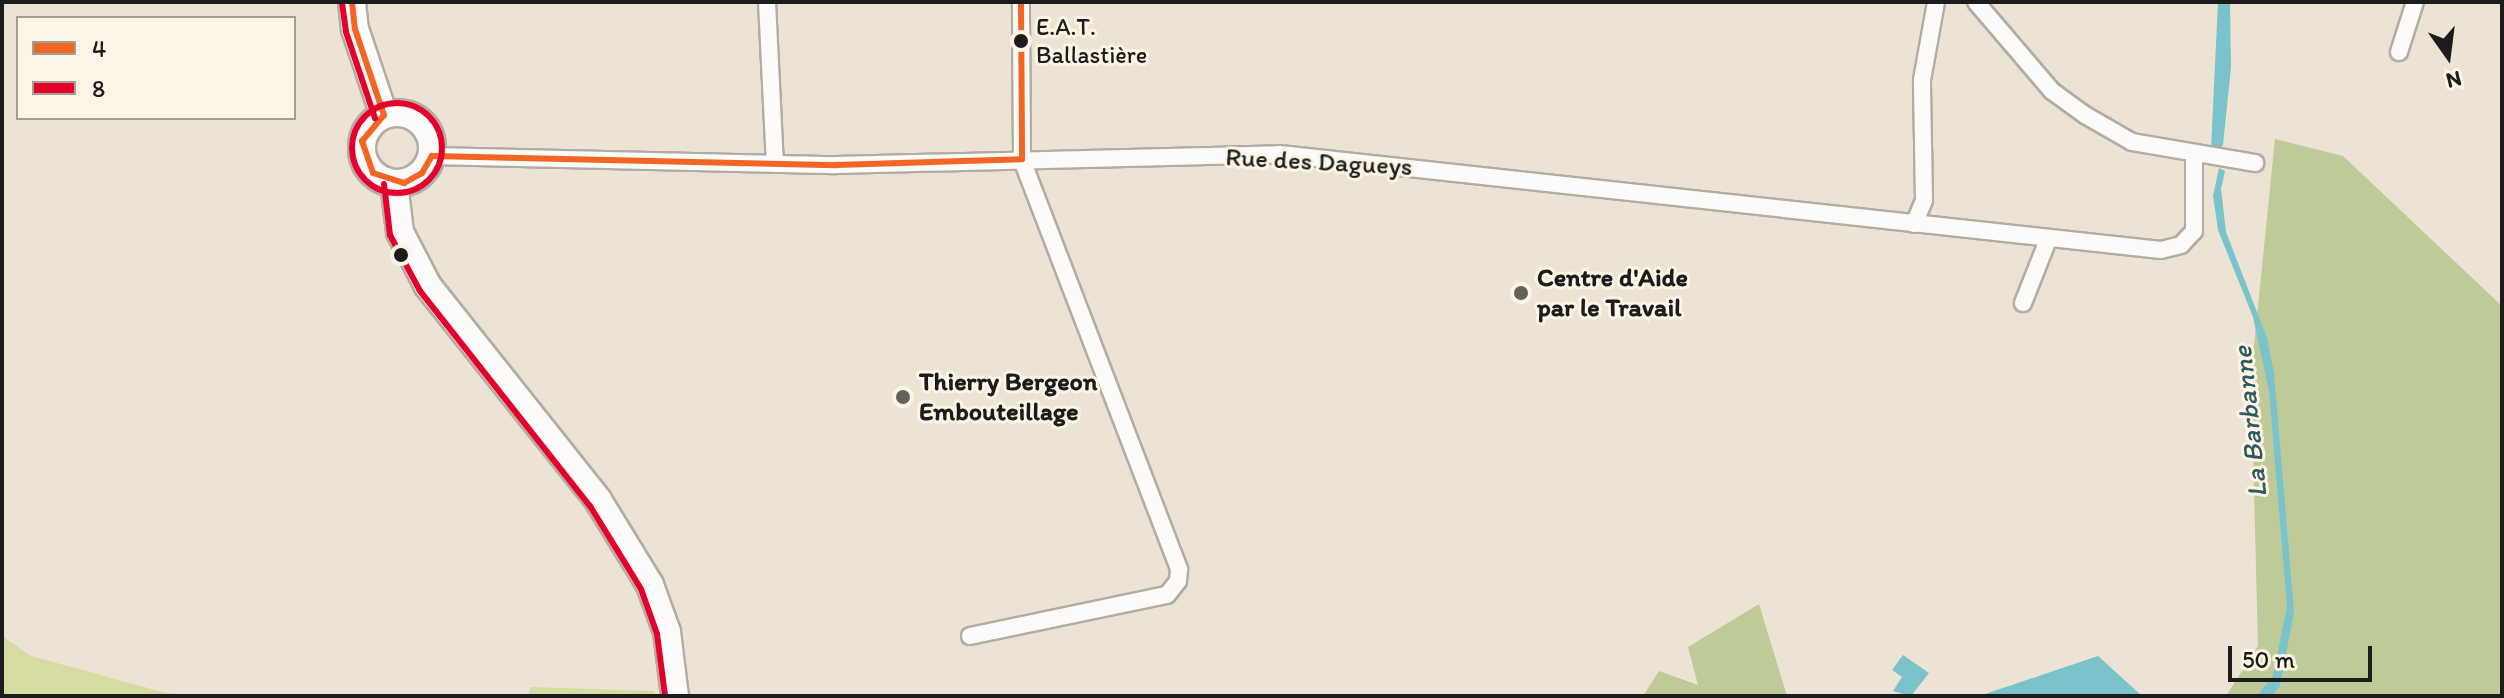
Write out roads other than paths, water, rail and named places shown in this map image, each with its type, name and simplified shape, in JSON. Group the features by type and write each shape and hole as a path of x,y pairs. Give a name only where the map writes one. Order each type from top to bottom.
{"main road":[{"path":"352,2 355,29 384,115"},
{"path":"384,115 416,118 430,134 432,156 414,179 394,183 373,173 362,153 366,130 384,115"},
{"path":"394,183 400,232 428,286 598,500 650,585 667,632 675,696"}],"street":[{"path":"767,2 775,164"},
{"path":"970,636 1167,595 1178,581 1179,569 1022,159 1021,2"},
{"path":"1914,224 1924,200 1927,133 1922,80 1936,2"},
{"path":"1976,2 2052,91 2085,115 2132,142 2194,156 2255,163"},
{"path":"2399,52 2415,2"},
{"name":"Rue des Dagueys","path":"432,156 538,161 775,164 1280,154 2161,250 2181,245 2194,231 2194,156"},
{"path":"2023,303 2048,240"}],"water":[{"path":"2218,2 2230,2 2231,67 2223,145 2217,152 2211,149"},
{"path":"2219,168 2225,171 2221,189 2226,232 2267,338 2274,373 2294,612 2280,686 2271,696 2257,696 2273,675 2287,607 2269,391 2253,317 2218,230 2213,196"},
{"path":"1903,655 1929,673 1911,696 1893,691 1902,677 1892,670"},
{"path":"2098,656 2142,696 1979,696"}],"place":[{"name":"E.A.T. Ballastière","path":"1021,41"},
{"name":"Centre d'Aide par le Travail","path":"1521,293"},
{"name":"Thierry Bergeon Embouteillage","path":"903,397"}],"water label":[{"name":"La Barbanne","path":"2249,422"}]}
